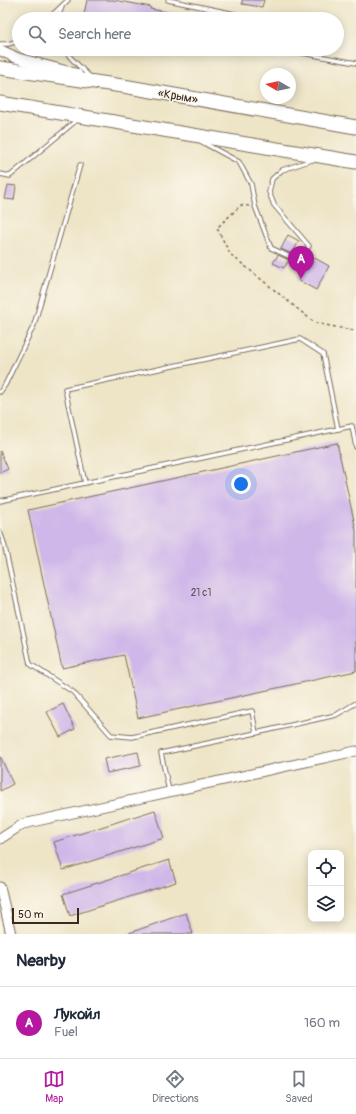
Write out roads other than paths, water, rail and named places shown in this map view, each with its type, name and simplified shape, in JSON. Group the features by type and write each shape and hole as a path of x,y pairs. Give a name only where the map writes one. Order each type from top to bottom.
{"highway":[{"name":"«Крым»","path":"0,68 129,87 356,128"},
{"path":"0,103 356,162"}],"main road":[{"path":"0,50 12,56"},
{"path":"13,56 129,87"}],"street":[{"path":"0,839 23,824 356,751"},
{"path":"0,887 11,934"}],"lane":[{"path":"56,12 68,0"},
{"path":"168,0 225,12"},
{"path":"60,12 62,6"},
{"path":"0,44 12,43"},
{"path":"69,56 91,78"},
{"path":"318,56 356,63"},
{"path":"0,174 10,176 82,116"},
{"path":"185,133 239,162 250,184 255,206 271,248 299,261 309,246 274,205 269,192 272,179 282,170 322,156"},
{"path":"0,392 5,385 34,324 80,165"},
{"path":"85,483 65,389 300,339 323,354 338,429"},
{"path":"1,500 352,426 356,447"},
{"path":"0,532 4,543 30,664 73,692 111,735 132,737 252,711 256,733"},
{"path":"169,792 161,753 336,715 356,702"}],"place":[{"name":"Лукойл","path":"301,279"}]}
